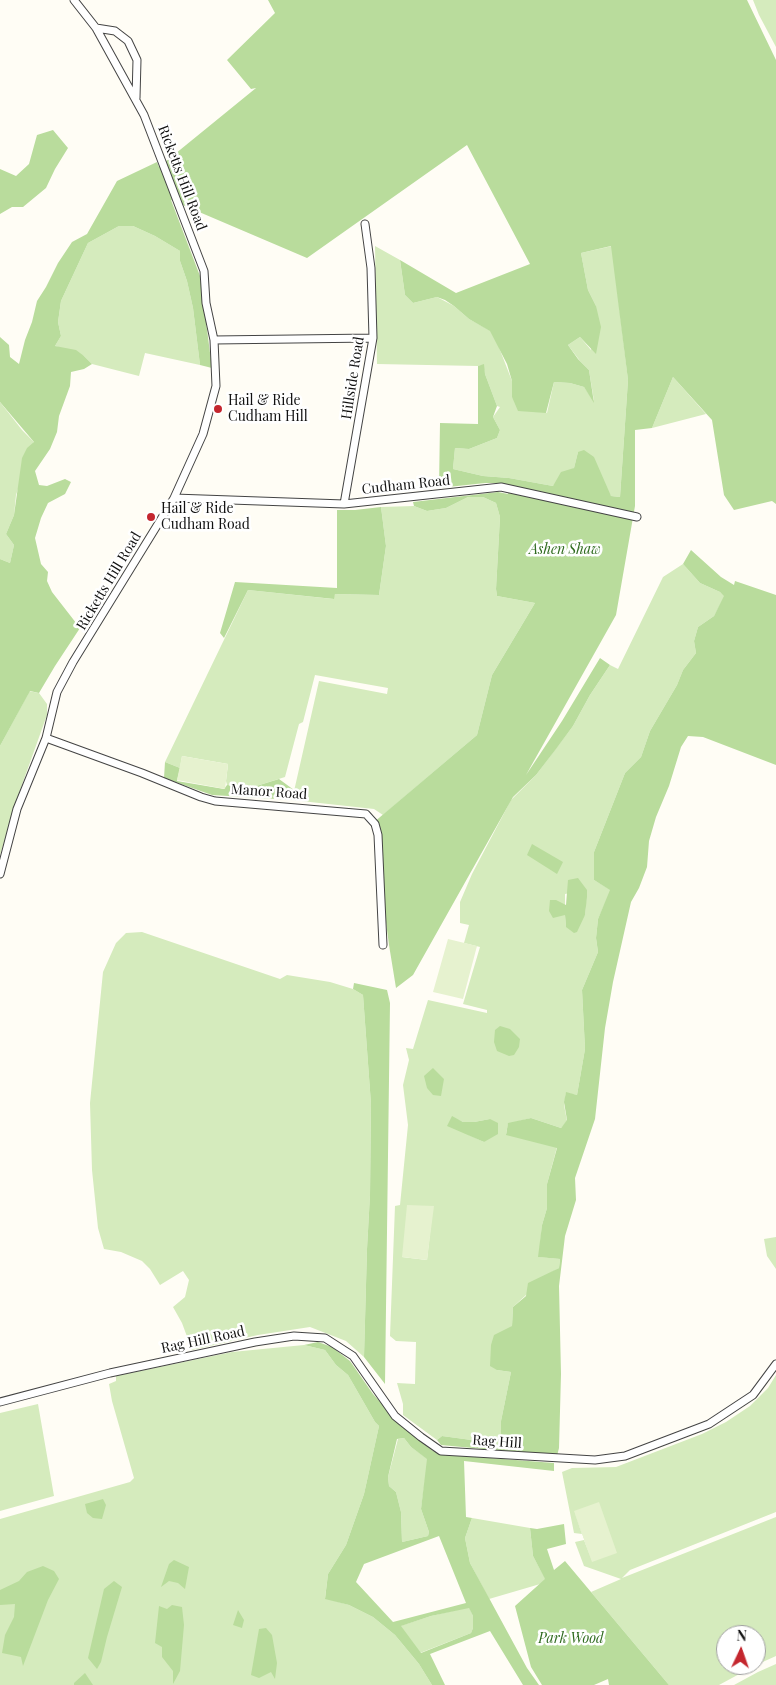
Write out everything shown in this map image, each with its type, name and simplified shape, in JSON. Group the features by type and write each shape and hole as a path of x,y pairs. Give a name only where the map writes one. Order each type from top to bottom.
{"street":[{"name":"Ricketts Hill Road","path":"0,874 18,809 46,738 60,687 73,662 174,498 203,434 216,386 214,340 206,303 204,271 144,115 96,28 74,0"},
{"path":"96,28 115,31 128,41 137,60 136,100"},
{"name":"Hillside Road","path":"344,504 372,338 371,268 365,224"},
{"path":"214,340 372,338"},
{"name":"Cudham Road","path":"174,498 344,504 501,487 637,517"},
{"name":"Manor Road","path":"46,738 215,801 366,814 375,824 378,835 383,945"},
{"name":"Rag Hill Road","path":"0,1402 110,1373 255,1342 294,1336 325,1338 353,1356 386,1404"},
{"name":"Rag Hill","path":"386,1404 395,1416 440,1451 595,1460 625,1456 709,1424 753,1395 776,1364"}],"green space":[{"name":"Ashen Shaw","path":"268,0 747,0 776,60 776,504 772,501 734,510 724,495 712,420 673,377 652,428 635,430 635,506 616,615 526,775 562,721 600,658 610,665 590,695 573,726 536,775 513,797 413,975 396,988 373,823 477,735 492,675 535,603 497,596 500,517 496,503 483,497 468,497 446,508 427,511 414,506 413,502 498,492 508,494 509,485 500,483 439,488 440,423 478,424 478,366 484,364 485,374 497,406 493,417 500,430 497,438 469,449 455,448 453,469 483,476 509,478 553,486 561,472 574,468 578,452 584,450 594,457 611,496 620,497 628,380 611,246 581,253 588,290 596,306 601,327 596,354 580,337 568,345 589,370 594,403 584,387 570,383 554,382 546,413 518,411 512,397 512,381 507,364 490,331 469,319 445,300 437,297 413,303 405,295 400,260 456,293 530,264 467,145 307,258 171,200 200,276 212,368 200,365 193,308 180,261 180,251 155,236 133,226 119,226 88,243 61,301 58,322 61,336 55,346 76,350 92,364 84,369 71,372 70,386 59,416 57,432 50,449 35,471 39,485 47,486 65,479 71,482 65,494 48,503 35,538 41,564 48,572 47,581 52,592 80,628 39,693 30,691 0,746 0,559 10,563 14,545 6,534 14,515 22,458 27,448 34,442 0,402 0,337 9,345 10,357 19,364 37,301 72,242 87,234 117,181 157,162 159,167 256,88 251,89 227,60 275,13"},
{"path":"753,0 776,0 776,47 759,15"},
{"path":"53,130 68,148 46,188 23,207 12,207 0,214 0,169 16,176 29,164 37,135"},
{"path":"119,226 133,226 155,236 180,251 180,261 193,308 200,365 145,353 139,376 92,364 84,356 55,346 61,336 58,322 61,301 88,243"},
{"path":"375,246 400,260 405,295 413,303 437,297 454,306 469,319 493,332 512,381 512,397 547,413 554,382 570,383 584,387 594,401 589,370 568,345 580,337 591,350 596,306 588,290 581,253 612,246 628,380 620,497 611,496 578,452 574,468 553,486 509,478 483,476 453,469 455,448 469,449 497,438 500,430 493,417 500,407 497,406 483,365 377,364"},
{"path":"673,377 706,414 652,428"},
{"path":"0,402 34,442 16,495 14,515 6,534 14,545 10,563 0,559"},
{"path":"468,497 483,497 496,503 500,517 497,596 535,603 492,675 477,735 383,815 374,809 292,800 319,681 387,694 388,688 315,675 303,722 299,724 285,777 253,787 227,785 228,764 182,756 180,768 165,762 248,590 333,599 335,594 379,595 386,546 381,507 414,506 427,511 446,508"},
{"path":"381,507 386,546 379,595 335,594 334,599 248,590 224,638 220,633 235,582 337,588 337,510"},
{"path":"691,550 721,577 734,585 735,581 776,595 776,765 703,737 688,736 681,747 669,786 656,817 649,841 647,867 631,902 613,982 605,1028 595,1119 575,1178 576,1200 565,1236 559,1286 561,1374 559,1448 557,1456 441,1445 437,1440 442,1436 501,1444 501,1421 511,1372 497,1370 490,1366 491,1345 494,1335 512,1326 513,1307 526,1296 528,1283 559,1268 560,1259 538,1257 542,1225 547,1208 547,1184 557,1148 506,1135 508,1123 531,1118 561,1128 567,1120 564,1102 566,1092 577,1095 585,1049 582,990 598,952 596,938 598,919 610,890 594,880 594,852 625,773 641,757 650,731 677,685 683,670 696,653 694,641 698,627 714,616 724,596 720,592 700,583 683,564"},
{"path":"683,564 700,583 725,596 714,616 698,627 694,641 696,653 683,670 677,685 650,731 641,757 625,773 594,852 594,880 611,890 598,919 596,938 598,952 582,990 585,1049 577,1095 566,1093 564,1105 567,1121 561,1128 531,1118 508,1124 506,1134 557,1147 547,1184 547,1208 542,1225 539,1257 560,1259 559,1268 550,1273 513,1307 512,1326 497,1370 511,1372 501,1421 501,1444 442,1436 437,1440 403,1415 403,1404 397,1383 415,1384 416,1342 396,1341 390,1336 395,1206 400,1205 408,1125 403,1085 409,1060 406,1048 413,1049 428,1000 487,1013 487,1010 463,1004 480,947 464,943 469,925 460,923 460,902 472,874 511,800 536,775 573,726 590,695 610,665 618,669 663,577","holes":["587,890 585,915 566,927 565,894","452,1117 463,1122 490,1119 484,1142 469,1135","433,1206 427,1260 402,1257"]},
{"path":"28,691 39,693 47,704 47,715 19,793 0,855 0,746"},
{"path":"182,756 228,764 225,789 177,780"},
{"path":"165,762 180,768 177,781 224,789 227,785 253,787 279,779 294,790 292,800 212,795 164,778"},
{"path":"532,844 563,862 557,874 527,855"},
{"path":"578,878 587,890 587,897 585,915 577,932 574,933 566,927 565,915 553,918 549,911 550,900 556,900 566,905 568,880"},
{"path":"142,932 280,979 287,975 330,982 353,989 363,995 371,1104 370,1195 364,1357 346,1341 310,1327 258,1335 192,1350 182,1323 173,1307 185,1297 189,1280 183,1271 160,1285 150,1269 142,1261 121,1252 104,1249 98,1228 92,1170 90,1103 103,972 116,943 126,933"},
{"path":"448,939 477,946 463,999 433,992"},
{"path":"354,983 387,990 390,1003 385,1384 364,1357 370,1195 371,1104 363,995 353,989"},
{"path":"500,1026 510,1029 520,1039 519,1047 514,1055 509,1056 497,1051 494,1042 495,1030"},
{"path":"433,1068 444,1079 441,1096 433,1095 427,1088 424,1076"},
{"path":"452,1116 463,1122 490,1119 498,1123 498,1134 484,1142 447,1126"},
{"path":"407,1205 434,1206 427,1260 402,1257"},
{"path":"776,1237 776,1269 767,1256 764,1239"},
{"path":"318,1342 332,1347 350,1361 373,1394 392,1415 433,1451 452,1455 554,1463 554,1471 464,1461 466,1517 472,1518 465,1538 470,1563 527,1668 539,1685 523,1685 490,1631 430,1654 445,1685 432,1685 419,1664 395,1635 373,1617 349,1605 325,1599 328,1574 346,1545 364,1494 379,1426 348,1375 336,1365 325,1350 304,1345","holes":["404,1438 411,1447 427,1459 421,1509 429,1532 428,1536 402,1542 401,1512 396,1492 389,1486 388,1477 397,1439","439,1536 466,1603 393,1622 356,1582 364,1564","469,1608 473,1616 473,1628 471,1633 421,1653 401,1626 431,1616"]},
{"path":"304,1345 325,1350 336,1365 348,1375 379,1426 364,1494 346,1545 328,1574 325,1598 349,1605 373,1617 395,1635 419,1664 432,1685 0,1685 0,1519 130,1482 134,1478 109,1384 116,1381 116,1376 232,1352"},
{"path":"776,1375 776,1512 630,1570 622,1578 776,1517 776,1656 766,1660 766,1625 716,1625 716,1675 738,1675 719,1685 669,1685 591,1592 621,1579 584,1566 575,1542 584,1540 592,1561 574,1511 582,1534 574,1533 562,1472 572,1468 616,1467 702,1434 726,1422 750,1406 768,1388"},
{"path":"38,1404 54,1496 0,1511 0,1413"},
{"path":"404,1438 411,1447 428,1459 421,1509 429,1532 428,1536 402,1542 401,1512 396,1492 389,1486 388,1477 398,1439"},
{"path":"103,1499 106,1505 102,1519 93,1518 87,1513 85,1504"},
{"path":"599,1502 617,1553 592,1562 574,1511"},
{"path":"472,1518 530,1528 533,1556 547,1582 489,1599 470,1563 465,1538"},
{"name":"Park Wood","path":"564,1524 566,1544 547,1549 554,1570 565,1561 669,1685 609,1685 608,1679 594,1685 542,1685 531,1667 515,1606 545,1579 533,1556 530,1528 537,1529"},
{"path":"174,1560 189,1567 185,1589 178,1583 169,1581 161,1587 169,1564"},
{"path":"43,1566 54,1571 59,1579 48,1600 23,1666 21,1657 2,1653 5,1635 14,1617 15,1604 0,1605 0,1590 19,1581 27,1572"},
{"path":"114,1581 122,1587 101,1662 97,1669 88,1658 104,1589"},
{"path":"172,1605 182,1607 184,1625 180,1671 173,1684 173,1671 162,1657 162,1647 155,1643 159,1606 167,1609"},
{"path":"469,1607 473,1616 471,1633 420,1653 400,1626 431,1616"},
{"path":"238,1610 244,1620 242,1628 233,1625"},
{"path":"266,1628 272,1635 277,1663 275,1679 271,1672 259,1678 251,1675 259,1629"},
{"path":"776,1664 776,1685 734,1685 752,1675 766,1675 766,1668"},
{"path":"85,1673 93,1685 74,1685 74,1683"}],"place":[{"name":"Hail & Ride Cudham Hill","path":"218,409"},
{"name":"Hail & Ride Cudham Road","path":"151,517"}]}
